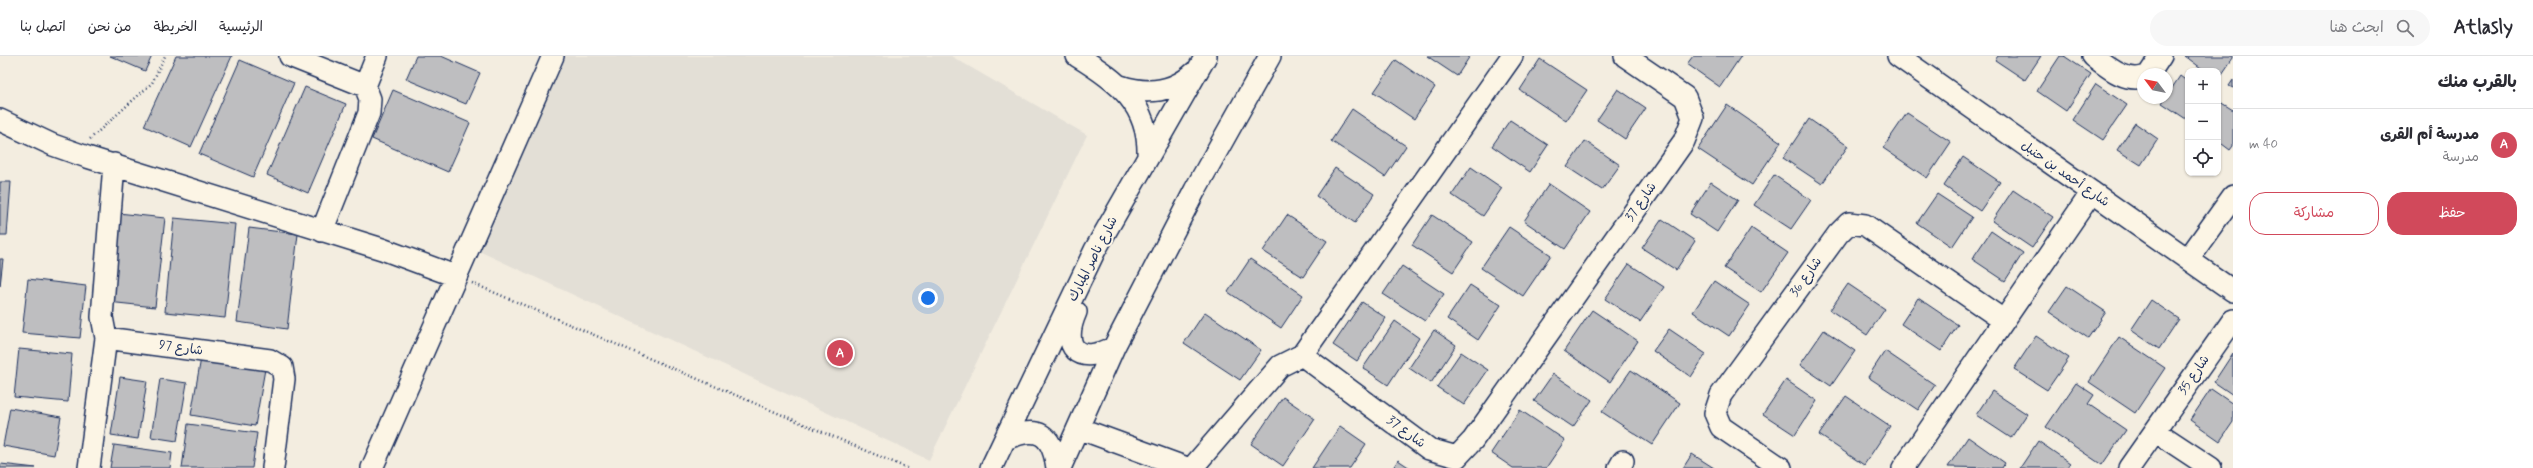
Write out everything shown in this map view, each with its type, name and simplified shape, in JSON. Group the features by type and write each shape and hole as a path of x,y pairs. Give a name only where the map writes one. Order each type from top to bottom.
{"street":[{"path":"290,56 365,86"},
{"path":"322,231 369,113 370,99 365,86 377,56"},
{"path":"372,468 455,276 553,56"},
{"path":"1058,468 1078,428 1114,347 1195,190 1270,56"},
{"path":"1192,468 1280,366 1302,355 1512,56"},
{"name":"شارع 37","path":"1302,355 1429,449 1456,457 1473,440 1684,141 1693,118 1686,97 1624,56"},
{"name":"شارع أحمد بن حنبل","path":"1898,56 2233,291"},
{"path":"2093,56 2117,73 2134,80 2137,79"},
{"path":"2153,68 2161,56"},
{"path":"1083,57 1120,86 1135,103 1143,118 1148,134 1148,157"},
{"path":"1120,86 1144,92 1169,88 1180,83 1203,62"},
{"name":"شارع ناصر المبارك","path":"991,468 1095,250 1203,62"},
{"path":"0,120 75,153 382,249 455,276"},
{"path":"89,468 106,338 102,317 114,164"},
{"path":"1903,468 2092,192"},
{"path":"2188,260 2233,196"},
{"name":"شارع 36","path":"1781,468 1721,427 1715,413 1721,395 1838,234 1849,223 1865,224 2003,320"},
{"path":"1095,250 1097,268 1070,326 1069,339 1073,347 1086,355 1100,355 1114,347"},
{"name":"شارع 35","path":"2129,468 2233,320"},
{"name":"شارع 97","path":"106,338 270,360 282,367 284,379 273,468"},
{"path":"1078,428 1187,468"},
{"path":"1006,439 1028,431 1037,432 1051,443 1058,468"},
{"path":"2155,431 2211,468"}],"path":[{"path":"75,153 152,82 165,56"},
{"path":"455,276 907,468"}],"shaded area":[{"path":"563,56 951,56 1087,135 929,460 468,246"}],"building":[{"path":"110,56 152,56 145,71"},
{"path":"176,56 232,56 191,147 144,126"},
{"path":"416,56 441,56 480,73 466,104 406,79"},
{"path":"1427,56 1470,56 1457,76"},
{"path":"1693,56 1741,56 1720,87 1687,64"},
{"path":"1998,56 2041,56 2025,80 1995,60"},
{"path":"2060,56 2064,56 2091,74 2066,111 2037,91"},
{"path":"2185,56 2233,56 2221,76 2221,68 2201,68"},
{"path":"1540,59 1587,90 1566,121 1520,90"},
{"path":"240,60 294,83 253,177 199,154"},
{"path":"1396,60 1435,87 1414,119 1374,92"},
{"path":"2180,76 2185,80 2185,118 2164,104 2173,104 2173,86"},
{"path":"2233,80 2233,88 2229,86"},
{"path":"2096,84 2127,105 2103,140 2073,120"},
{"path":"305,87 346,104 308,193 267,175"},
{"path":"1618,89 1646,108 1625,139 1597,120"},
{"path":"393,90 470,123 448,172 372,139"},
{"path":"2221,103 2233,110 2233,146 2230,150 2221,143"},
{"path":"1727,105 1781,142 1752,185 1698,149"},
{"path":"1352,109 1406,146 1385,177 1331,141"},
{"path":"1907,113 1951,142 1927,178 1883,148"},
{"path":"1809,119 1848,146 1822,184 1783,158"},
{"path":"1510,120 1548,145 1530,172 1492,146"},
{"path":"2135,123 2158,139 2141,165 2117,150"},
{"path":"1585,141 1620,165 1602,190 1567,167"},
{"path":"1963,157 2000,182 1980,211 1944,186"},
{"path":"1471,167 1502,188 1483,216 1452,195"},
{"path":"1335,168 1374,194 1355,223 1316,196"},
{"path":"1774,175 1811,200 1791,229 1754,205"},
{"path":"0,182 11,182 7,235 0,235"},
{"path":"1711,182 1738,200 1717,232 1690,214"},
{"path":"1549,184 1590,212 1565,249 1524,221"},
{"path":"2013,190 2053,217 2032,248 1992,221"},
{"path":"1937,194 1972,217 1952,247 1917,223"},
{"path":"118,213 165,218 155,307 108,302"},
{"path":"1287,215 1327,241 1303,277 1263,251"},
{"path":"1432,215 1473,242 1453,272 1412,245"},
{"path":"174,218 235,224 225,318 165,312"},
{"path":"1662,219 1695,241 1676,270 1642,248"},
{"path":"1509,227 1551,255 1523,296 1481,268"},
{"path":"249,228 298,234 287,329 237,322"},
{"path":"1751,228 1788,253 1761,292 1724,268"},
{"path":"1991,231 2023,253 2005,281 1972,259"},
{"path":"0,259 3,259 0,286"},
{"path":"1250,259 1303,295 1281,328 1228,292"},
{"path":"1629,264 1664,287 1640,322 1605,299"},
{"path":"1402,266 1444,294 1425,321 1383,294"},
{"path":"28,279 86,286 80,338 22,333"},
{"path":"1714,281 1750,305 1729,336 1693,312"},
{"path":"1848,284 1885,309 1867,335 1830,310"},
{"path":"1470,285 1501,305 1478,340 1447,319"},
{"path":"2067,286 2106,312 2088,338 2049,312"},
{"path":"1918,298 1958,325 1941,351 1901,324"},
{"path":"2151,300 2179,319 2159,349 2131,330"},
{"path":"1362,302 1386,318 1357,361 1333,345"},
{"path":"1592,310 1638,341 1610,382 1564,351"},
{"path":"1205,312 1261,350 1240,380 1184,343"},
{"path":"1395,321 1419,338 1388,385 1363,368"},
{"path":"1669,329 1706,354 1691,377 1653,351"},
{"path":"1434,330 1456,345 1431,383 1409,368"},
{"path":"1824,330 1855,351 1831,386 1800,365"},
{"path":"2036,336 2069,358 2047,390 2014,369"},
{"path":"2119,337 2165,368 2135,413 2089,382"},
{"path":"19,349 72,354 68,402 14,397"},
{"path":"1885,351 1935,385 1918,410 1868,377"},
{"path":"1461,352 1488,370 1464,405 1437,387"},
{"path":"2233,353 2233,395 2214,382"},
{"path":"201,358 265,369 255,426 191,415"},
{"path":"1631,370 1680,403 1652,445 1602,412"},
{"path":"1553,374 1592,400 1573,427 1534,401"},
{"path":"120,377 147,381 138,439 111,435"},
{"path":"160,379 187,383 177,441 151,437"},
{"path":"1786,380 1817,401 1795,435 1763,414"},
{"path":"2076,383 2094,395 2088,404 2126,430 2102,465 2046,427"},
{"path":"2211,389 2233,404 2233,422 2220,441 2190,420"},
{"path":"1992,391 2027,414 2011,438 1976,415"},
{"path":"1846,396 1890,426 1864,465 1819,435"},
{"path":"1283,397 1315,419 1283,466 1251,444"},
{"path":"10,408 61,417 54,455 3,446"},
{"path":"1520,410 1565,440 1546,468 1513,468 1491,453"},
{"path":"188,424 257,433 252,468 182,468"},
{"path":"1340,426 1366,444 1350,468 1312,468"},
{"path":"1968,437 2005,463 2002,468 1948,467"},
{"path":"2038,441 2070,463 2066,468 2020,468"},
{"path":"114,445 172,453 170,468 110,468"},
{"path":"1692,454 1714,468 1683,468"},
{"path":"1398,460 1410,468 1393,468"},
{"path":"1,464 36,468 0,468"}],"place":[{"name":"مدرسة أم القرى","path":"840,353"}]}
